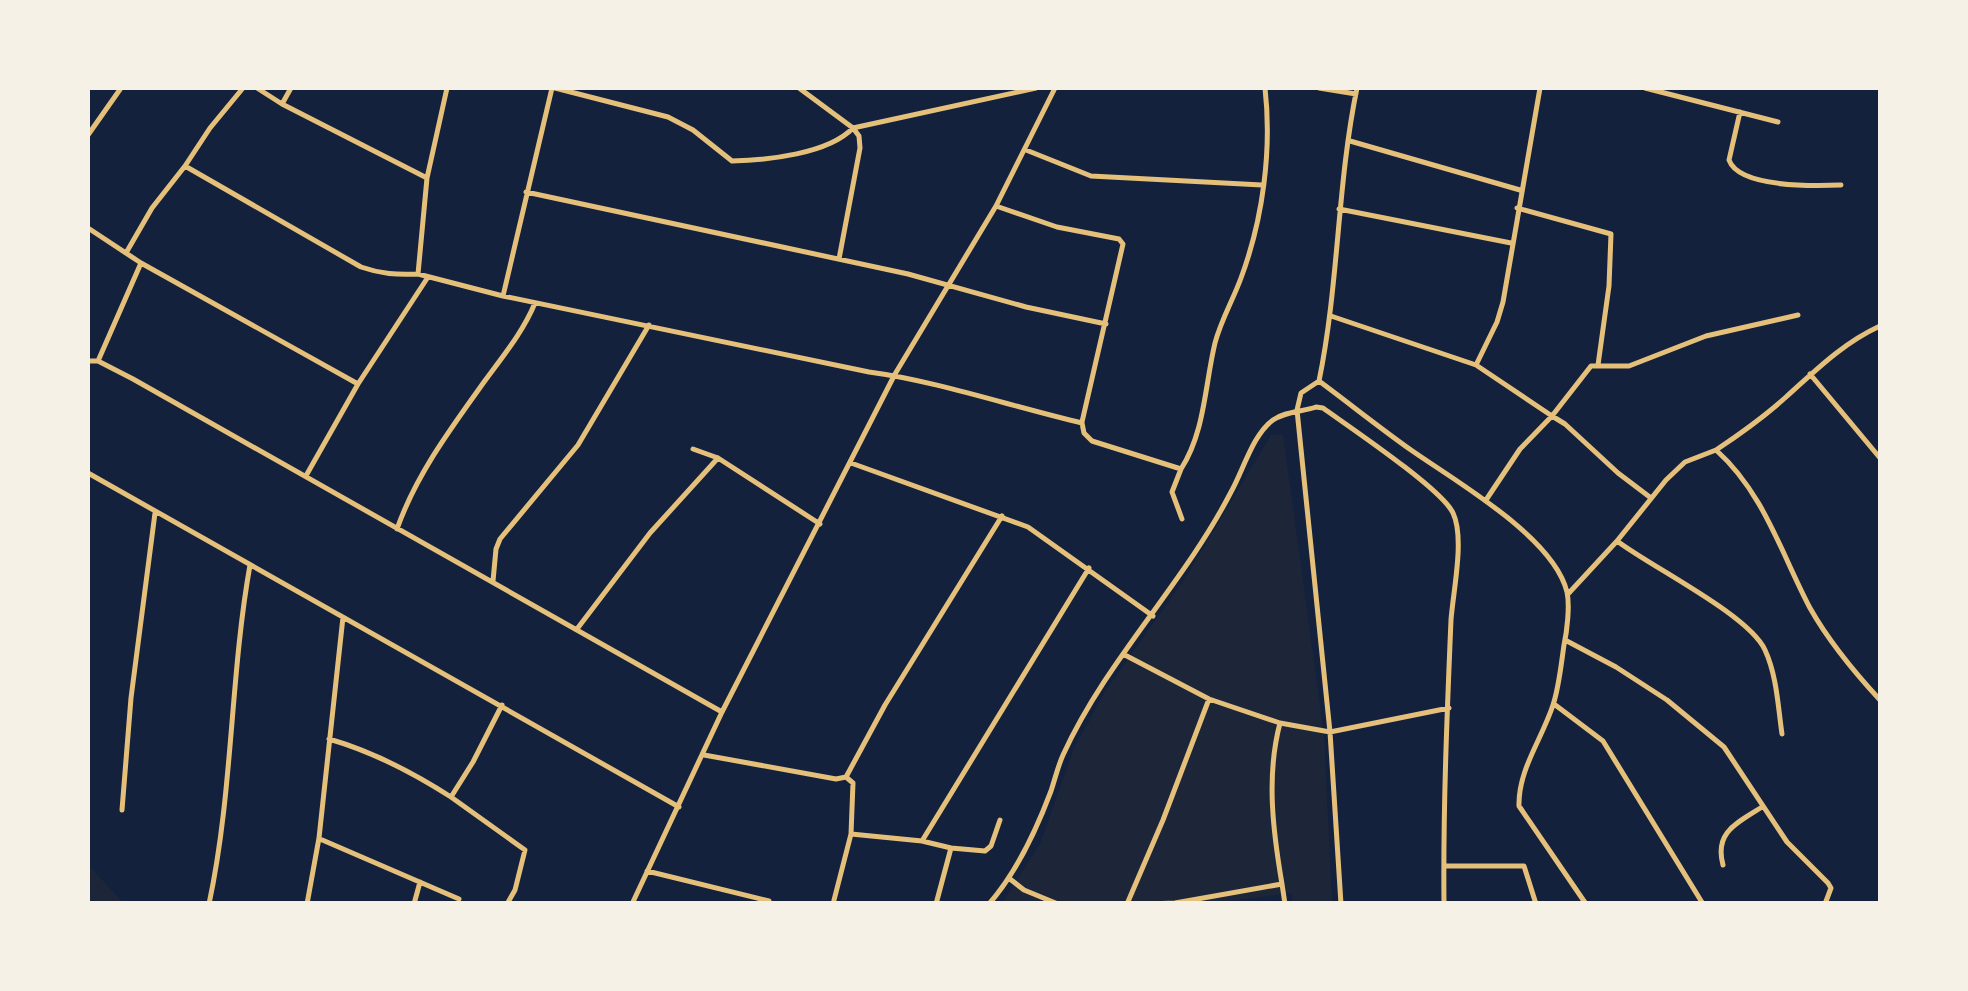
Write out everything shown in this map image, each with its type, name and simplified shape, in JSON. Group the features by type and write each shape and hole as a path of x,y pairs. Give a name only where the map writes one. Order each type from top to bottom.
{"street":[{"path":"88,135 122,88"},
{"path":"126,252 152,208 243,88"},
{"path":"257,88 427,178"},
{"path":"282,104 291,88"},
{"path":"418,274 427,178 447,88"},
{"path":"503,296 554,88 668,117 693,130 732,162 822,149 853,128 1036,88"},
{"path":"800,88 859,136 839,260"},
{"path":"632,904 722,712 895,374 996,206 1055,88"},
{"path":"1182,519 1172,492 1189,457 1224,315 1255,231 1263,185 1265,88"},
{"path":"1318,88 1356,91 1339,209 1332,316 1319,381 1302,394 1297,410 1330,732 1341,904"},
{"path":"1476,365 1497,322 1540,88"},
{"path":"1645,88 1778,122"},
{"path":"1740,112 1729,160 1734,170 1764,180 1806,186 1842,185"},
{"path":"1350,141 1520,190"},
{"path":"1026,150 1092,176 1263,185"},
{"path":"185,166 361,267 383,275 418,274 503,296 868,372 895,374 1082,423"},
{"path":"526,192 948,284 1106,324"},
{"path":"996,206 1057,227 1119,238 1122,251 1082,423 1084,433 1092,441 1181,469"},
{"path":"1517,208 1611,234 1609,286 1598,366"},
{"path":"1339,209 1512,243"},
{"path":"88,228 141,263 358,384"},
{"path":"98,361 141,263"},
{"path":"306,476 358,384 428,276"},
{"path":"398,530 418,481 455,422 520,333 535,302"},
{"path":"1486,500 1520,449 1552,416 1587,368 1629,366 1706,336 1798,315"},
{"path":"1332,316 1476,365 1564,424 1618,474 1651,498"},
{"path":"493,581 500,539 578,445 650,326"},
{"path":"1568,594 1685,462 1716,450 1860,336 1880,326"},
{"path":"88,361 98,361 306,476 722,712"},
{"path":"1810,374 1880,458"},
{"path":"1319,381 1486,500 1541,551 1559,574 1568,594 1554,704 1530,756 1518,806 1586,904"},
{"path":"989,904 1010,879 1062,757 1101,683 1153,616 1229,497 1261,433 1272,420 1297,410 1322,408 1371,441 1444,502 1454,515 1456,570 1442,903"},
{"path":"693,449 718,458 820,524"},
{"path":"1716,450 1738,473 1768,516 1812,611 1880,700"},
{"path":"577,630 650,533 718,458"},
{"path":"851,463 1028,527 1153,616"},
{"path":"88,473 154,514 178,522 679,807"},
{"path":"122,810 131,698 154,514"},
{"path":"846,777 885,704 1002,516"},
{"path":"1617,540 1749,627 1767,653 1782,734"},
{"path":"209,904 221,848 240,618 250,565"},
{"path":"922,842 1089,568"},
{"path":"307,904 343,617"},
{"path":"1565,640 1616,666 1667,700 1724,746 1786,842 1828,883 1831,888 1826,904"},
{"path":"1123,654 1209,700 1280,723 1330,732 1449,708"},
{"path":"1127,904 1164,820 1209,700"},
{"path":"1554,704 1603,742 1704,904"},
{"path":"451,797 474,762 502,705"},
{"path":"1280,723 1272,778 1273,822 1286,904"},
{"path":"329,739 364,749 410,771 525,850 516,890 507,904"},
{"path":"704,755 836,779 846,777 853,782 852,834 832,904"},
{"path":"1722,865 1719,850 1726,834 1762,807"},
{"path":"852,834 985,851 991,846 1000,820"},
{"path":"318,838 459,899"},
{"path":"936,904 950,848"},
{"path":"1444,866 1524,866 1536,904"},
{"path":"648,871 769,901"},
{"path":"1010,879 1024,890 1058,904"},
{"path":"414,904 420,882"},
{"path":"1150,904 1282,884"}],"shaded area":[{"path":"1271,435 1283,435 1324,735 1332,903 1293,903 1291,893 1209,904 1007,904 1004,900 1040,844 1074,748 1106,690 1186,577"},
{"path":"88,865 124,903 88,903"}]}
